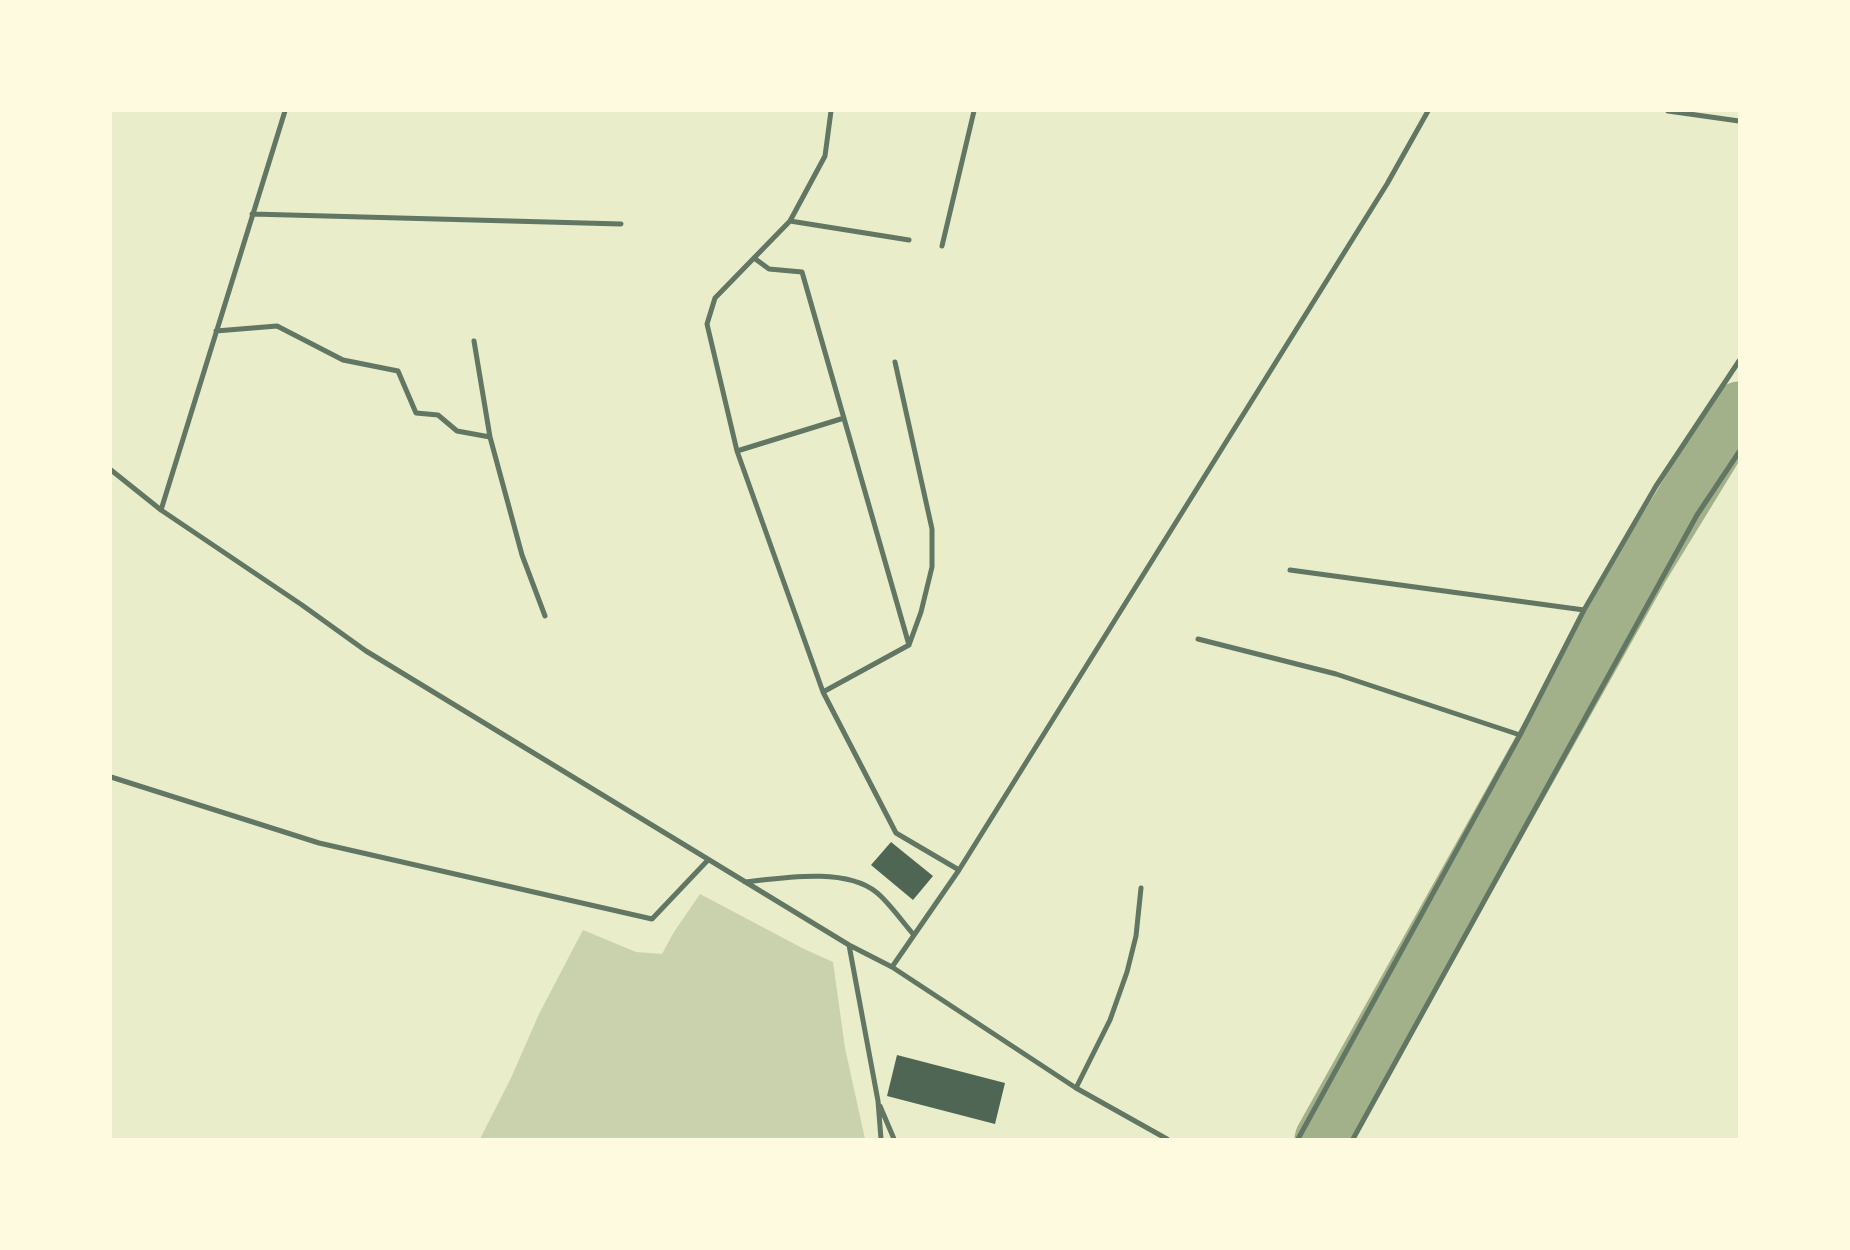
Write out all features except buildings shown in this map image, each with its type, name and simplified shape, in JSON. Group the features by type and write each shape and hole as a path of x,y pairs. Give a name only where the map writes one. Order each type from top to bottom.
{"street":[{"path":"161,510 285,111"},
{"path":"832,111 825,156 790,221 714,298 707,324 737,451 823,692 896,833 959,870"},
{"path":"942,246 974,111"},
{"path":"892,968 959,870 1387,184 1428,111"},
{"path":"1668,111 1709,114 1739,121"},
{"path":"252,214 621,224"},
{"path":"790,221 909,240"},
{"path":"754,258 769,269 802,272 909,645"},
{"path":"216,331 277,326 343,360 398,371 416,413 438,415 457,431 490,437"},
{"path":"474,340 490,437 522,555 545,616"},
{"path":"1298,1139 1520,734 1584,610 1656,486 1739,361"},
{"path":"823,692 909,645 921,612 932,567 932,529 895,362"},
{"path":"737,451 844,418"},
{"path":"1353,1139 1697,515 1739,452"},
{"path":"111,470 161,510 302,605 366,651 744,882 849,945 892,968 1076,1088 1167,1139"},
{"path":"1290,570 1584,610"},
{"path":"1198,639 1336,674 1520,734"},
{"path":"111,777 319,843 652,919 708,860"},
{"path":"744,882 810,876 854,880 876,892 914,936"},
{"path":"1076,1088 1110,1020 1127,972 1136,936 1141,888"},
{"path":"849,945 878,1101 881,1139"},
{"path":"878,1101 894,1139"}],"green space":[{"path":"700,894 804,949 833,962 845,1048 865,1139 480,1139 511,1078 539,1014 583,930 636,952 662,954 674,932"}],"waterway":[{"path":"1322,1139 1641,569 1739,409"}]}
